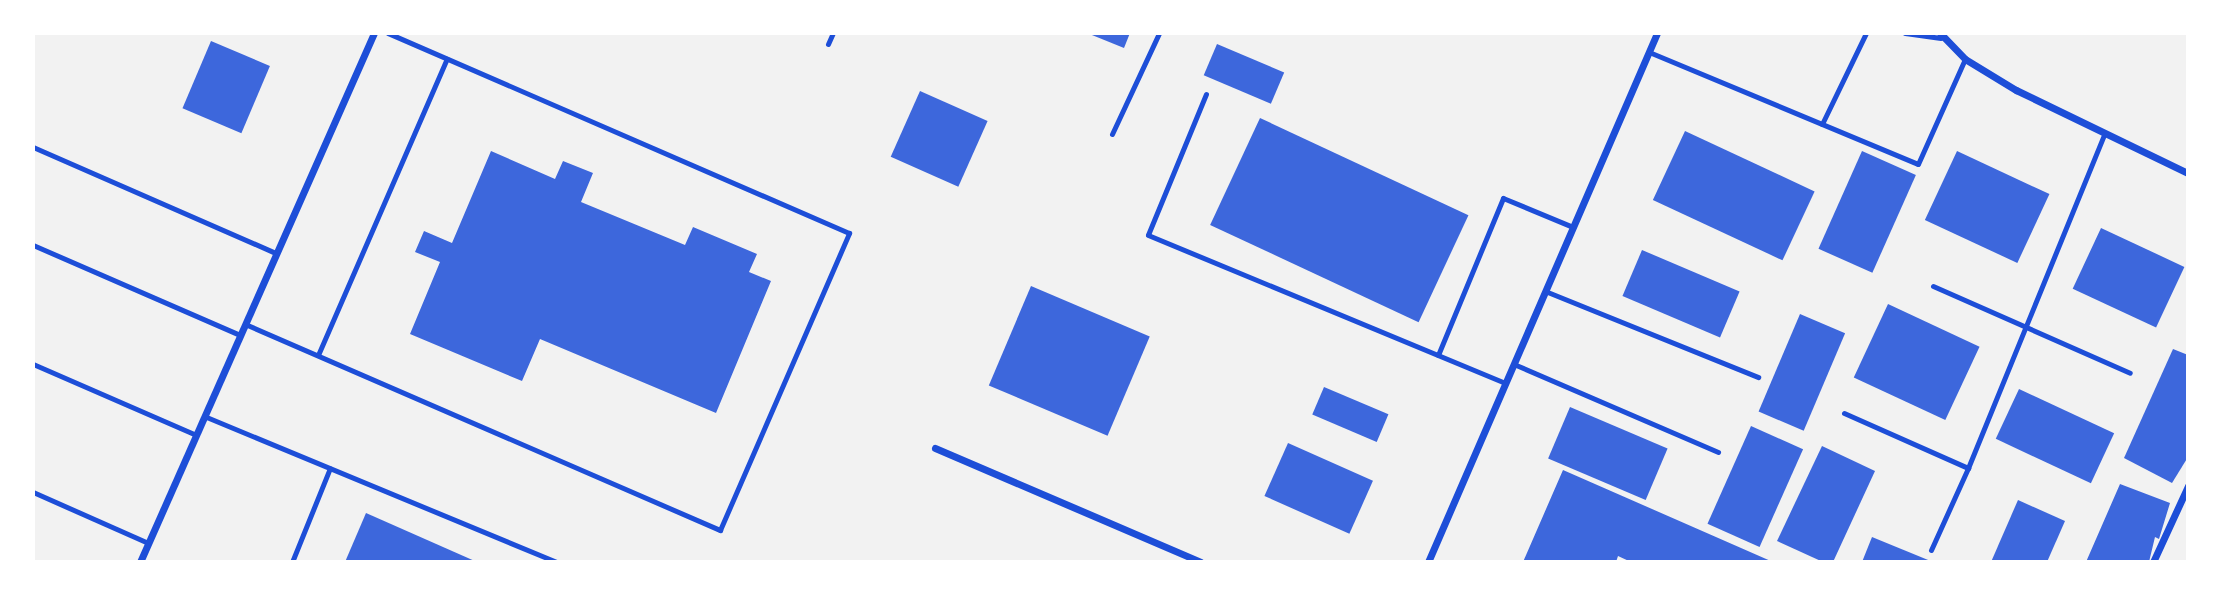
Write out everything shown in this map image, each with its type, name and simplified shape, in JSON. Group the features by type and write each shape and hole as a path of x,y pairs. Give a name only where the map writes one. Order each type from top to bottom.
{"street":[{"path":"140,562 374,33"},
{"path":"1428,562 1505,383 1516,365 1545,291 1657,33"},
{"path":"1940,36 1965,59 2016,90 2188,173"},
{"path":"935,448 1201,562"},
{"path":"2153,562 2188,486"}],"lane":[{"path":"245,324 720,530 849,233 388,33"},
{"path":"828,44 833,33"},
{"path":"1112,134 1160,33"},
{"path":"1822,124 1866,33"},
{"path":"1905,33 1940,36"},
{"path":"1649,52 1918,164 1965,59"},
{"path":"318,355 447,59"},
{"path":"1206,94 1148,235 1505,383"},
{"path":"1931,550 1968,468 2105,133"},
{"path":"33,147 276,253"},
{"path":"1438,355 1503,198 1573,227"},
{"path":"33,245 240,335"},
{"path":"1933,286 2130,373"},
{"path":"1545,291 1758,377"},
{"path":"33,365 196,435"},
{"path":"1516,365 1718,452"},
{"path":"1844,412 1968,468"},
{"path":"204,416 556,562"},
{"path":"292,562 330,468"},
{"path":"33,492 148,543"}],"building":[{"path":"1087,33 1130,33 1124,48"},
{"path":"211,41 270,66 241,133 182,108"},
{"path":"1217,44 1284,73 1271,104 1204,75"},
{"path":"920,91 988,121 958,187 891,157"},
{"path":"1260,118 1468,215 1419,322 1210,225"},
{"path":"1685,131 1815,191 1782,260 1653,200"},
{"path":"491,151 555,179 563,161 593,173 581,202 685,245 693,227 757,254 749,272 771,281 716,413 540,339 522,381 410,334 440,262 415,252 424,231 452,243"},
{"path":"1862,151 1916,175 1872,273 1818,249"},
{"path":"1957,151 2049,194 2017,263 1925,220"},
{"path":"2101,228 2184,267 2156,328 2073,289"},
{"path":"1642,250 1740,291 1720,337 1622,296"},
{"path":"1031,286 1150,336 1108,436 989,385"},
{"path":"1888,304 1980,347 1945,420 1854,377"},
{"path":"1800,314 1845,333 1804,431 1759,412"},
{"path":"2173,349 2188,355 2188,457 2172,483 2124,458"},
{"path":"1324,387 1388,414 1377,442 1312,415"},
{"path":"2019,389 2114,433 2091,483 1996,439"},
{"path":"1570,407 1668,448 1646,500 1548,459"},
{"path":"1751,426 1803,449 1760,547 1707,524"},
{"path":"1288,443 1373,481 1349,534 1264,496"},
{"path":"1822,446 1875,471 1833,562 1823,562 1777,541"},
{"path":"1563,470 1773,562 1631,562 1618,556 1616,562 1523,562"},
{"path":"2120,484 2170,503 2159,539 2155,537 2149,562 2086,562"},
{"path":"2018,500 2065,521 2047,562 1991,562"},
{"path":"366,513 477,562 345,562"},
{"path":"1872,537 1933,562 1862,562"}]}
